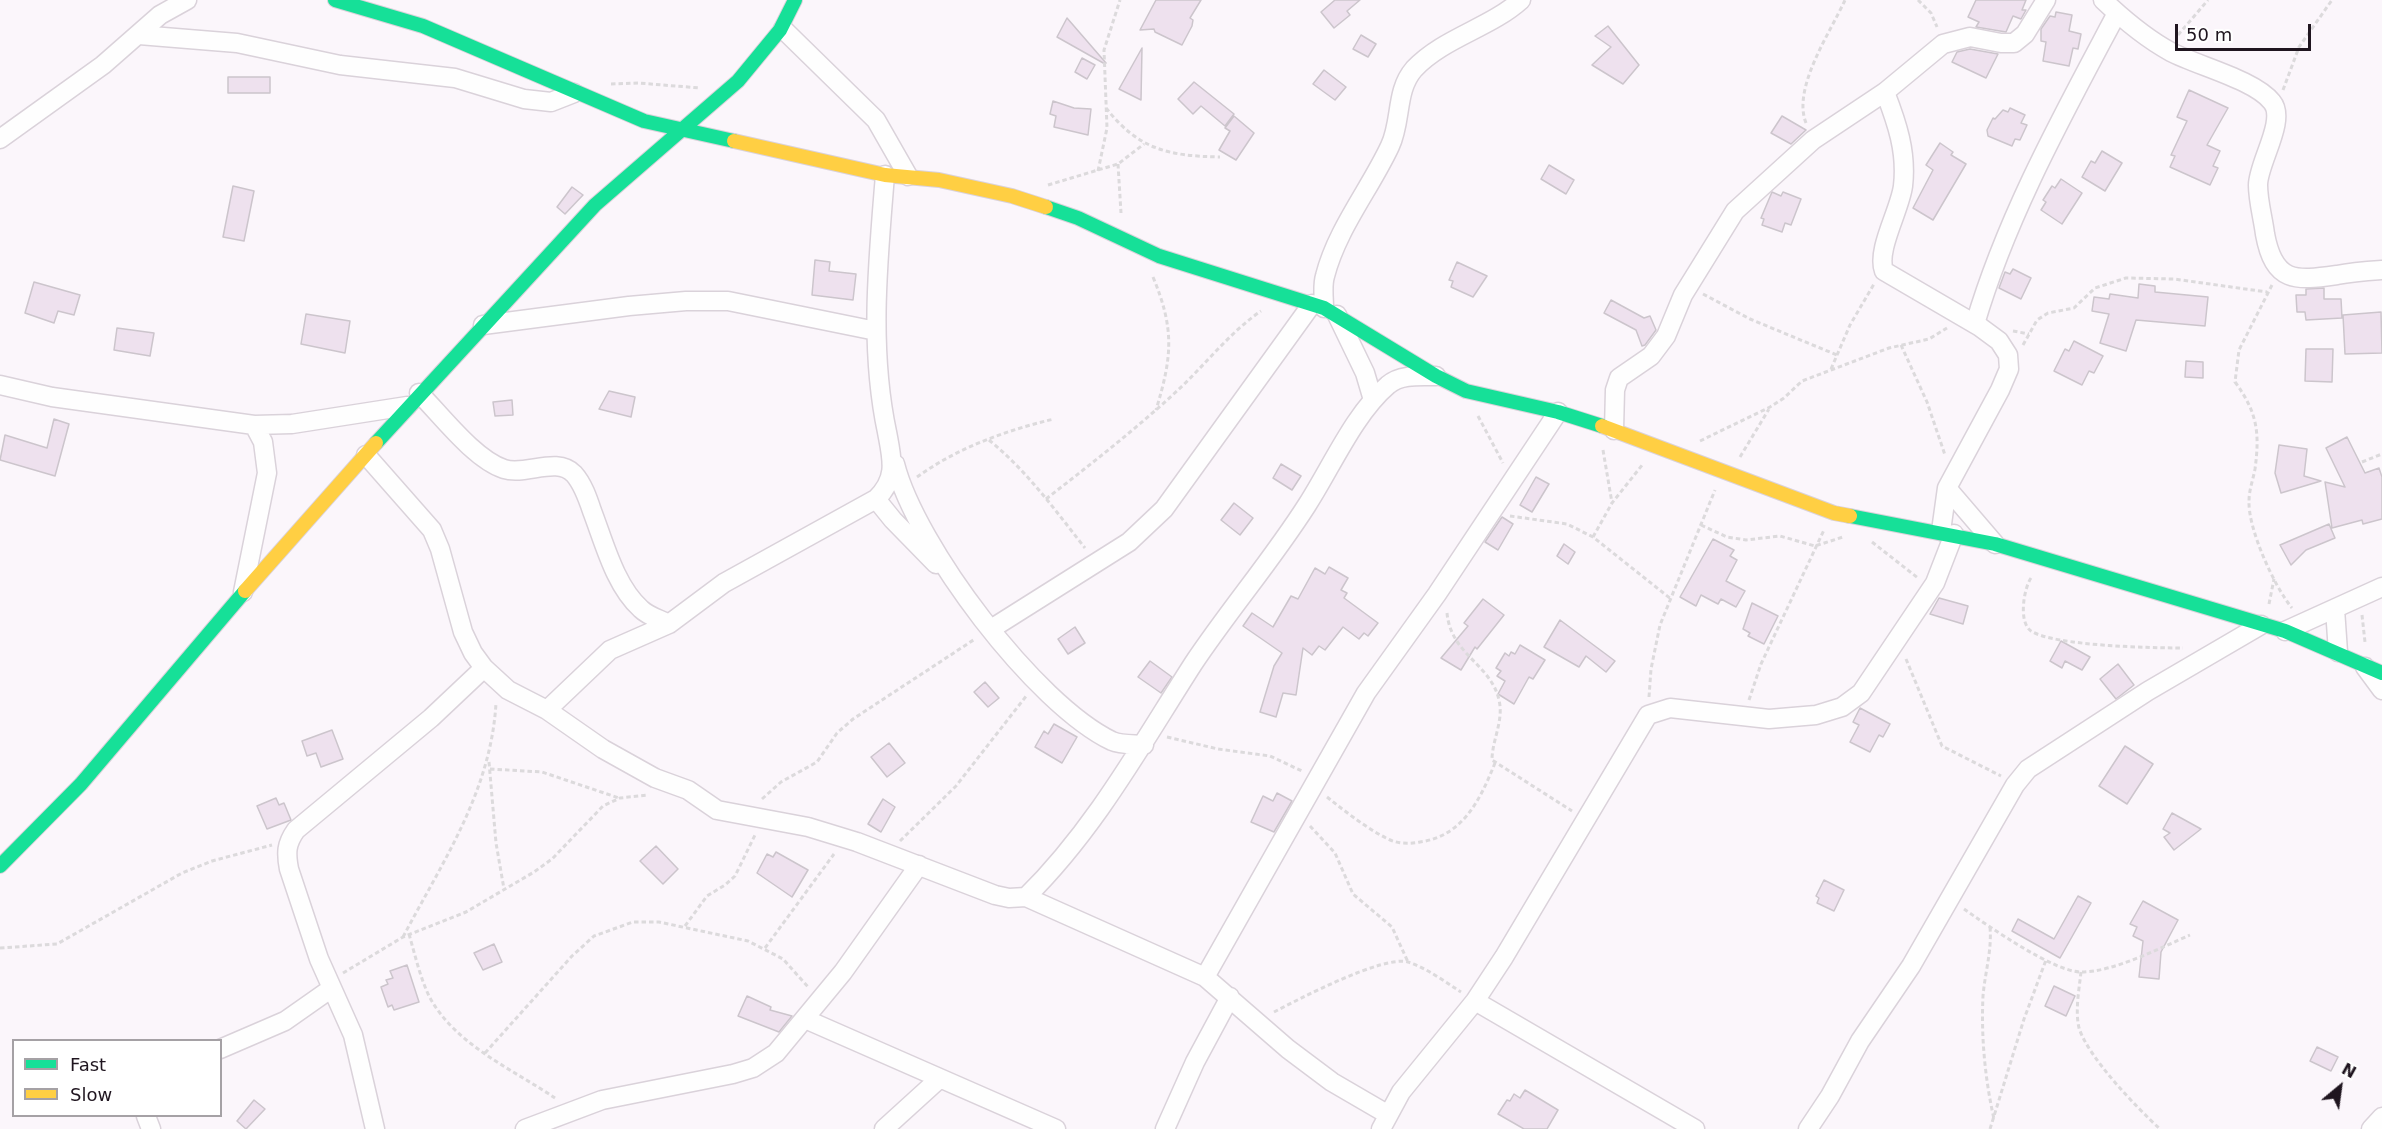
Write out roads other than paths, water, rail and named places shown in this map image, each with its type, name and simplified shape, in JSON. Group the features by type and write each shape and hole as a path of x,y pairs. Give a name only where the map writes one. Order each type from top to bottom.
{"street":[{"path":"0,139 103,65 160,15 187,0"},
{"path":"335,0 420,24 635,118 679,130 885,175 908,176 1012,196 1078,218 1141,248 1324,309 1436,376 1466,391 1558,412 1593,423 1834,513 1948,533 1995,544 2285,631 2382,673"},
{"path":"0,866 47,823 93,773 243,594 413,399 607,192 749,71 783,29 795,0"},
{"path":"1373,400 1365,373 1324,309 1324,276 1359,199 1390,146 1399,121 1400,95 1406,79 1416,67 1439,51 1521,0"},
{"path":"1614,430 1615,390 1620,378 1651,356 1666,336 1688,286 1735,211 1813,140 1885,92 1944,44 1970,37 2001,44 2014,43 2025,34 2046,0"},
{"path":"2103,0 2116,13 2164,47 2258,90 2274,104 2276,115 2273,135 2261,166 2258,184 2269,256 2281,271 2294,279 2312,280 2382,270"},
{"path":"1972,321 2019,209 2116,13"},
{"path":"783,29 876,120 908,176"},
{"path":"139,35 237,42 340,64 455,78 524,99 551,102 574,93"},
{"path":"366,455 432,531 440,549 463,632 490,674 508,690 547,710 603,749 655,778 688,790 717,810 763,817 846,838 995,895 1009,898 1026,897 1205,977 1255,1021 1384,1122 1401,1092 1475,1001 1534,910 1612,771 1648,714 1670,708 1769,719 1816,715 1842,707 1861,693 1942,570 1948,533 1947,488 2009,369 2008,355 1999,341 1972,321 1884,271 1881,264 1902,187 1903,157 1900,132 1885,92"},
{"path":"885,175 876,332 878,390 901,488 954,581"},
{"path":"1289,297 1324,276"},
{"path":"483,325 663,303 728,301 876,332"},
{"path":"991,629 1130,542 1164,509 1324,309"},
{"path":"1026,897 1070,848 1124,775 1218,627 1306,507 1373,400 1390,382 1410,376 1436,376"},
{"path":"0,385 52,397 254,425 292,424 413,399"},
{"path":"413,399 488,461 503,469 519,472 550,466 563,467 572,471 588,500 620,580 631,598 647,614 669,624"},
{"path":"1205,977 1313,782 1366,693 1444,584 1558,412"},
{"path":"243,594 267,473 263,442 254,425"},
{"path":"547,710 610,650 669,624 724,583 876,499 885,492 892,476 894,461"},
{"path":"1947,488 1995,544"},
{"path":"876,499 893,520 954,581 1002,645 1037,682 1062,704 1114,742 1124,775"},
{"path":"2285,631 2382,587"},
{"path":"2335,609 2338,652"},
{"path":"1808,1129 1830,1096 1860,1041 1911,966 2015,785 2040,759 2148,691 2261,625"},
{"path":"2364,666 2382,690"},
{"path":"375,1129 353,1035 319,958 290,869 286,855 288,841 296,830 431,718 490,674"},
{"path":"1114,742 1148,739"},
{"path":"525,1129 602,1100 753,1068 776,1053 820,1000 919,865"},
{"path":"222,1048 285,1021 331,985"},
{"path":"1165,1129 1195,1062 1230,997"},
{"path":"1475,1001 1617,1086 1695,1129"},
{"path":"805,1019 1056,1129"},
{"path":"884,1129 939,1079"},
{"path":"2371,1129 2382,1117"}]}
